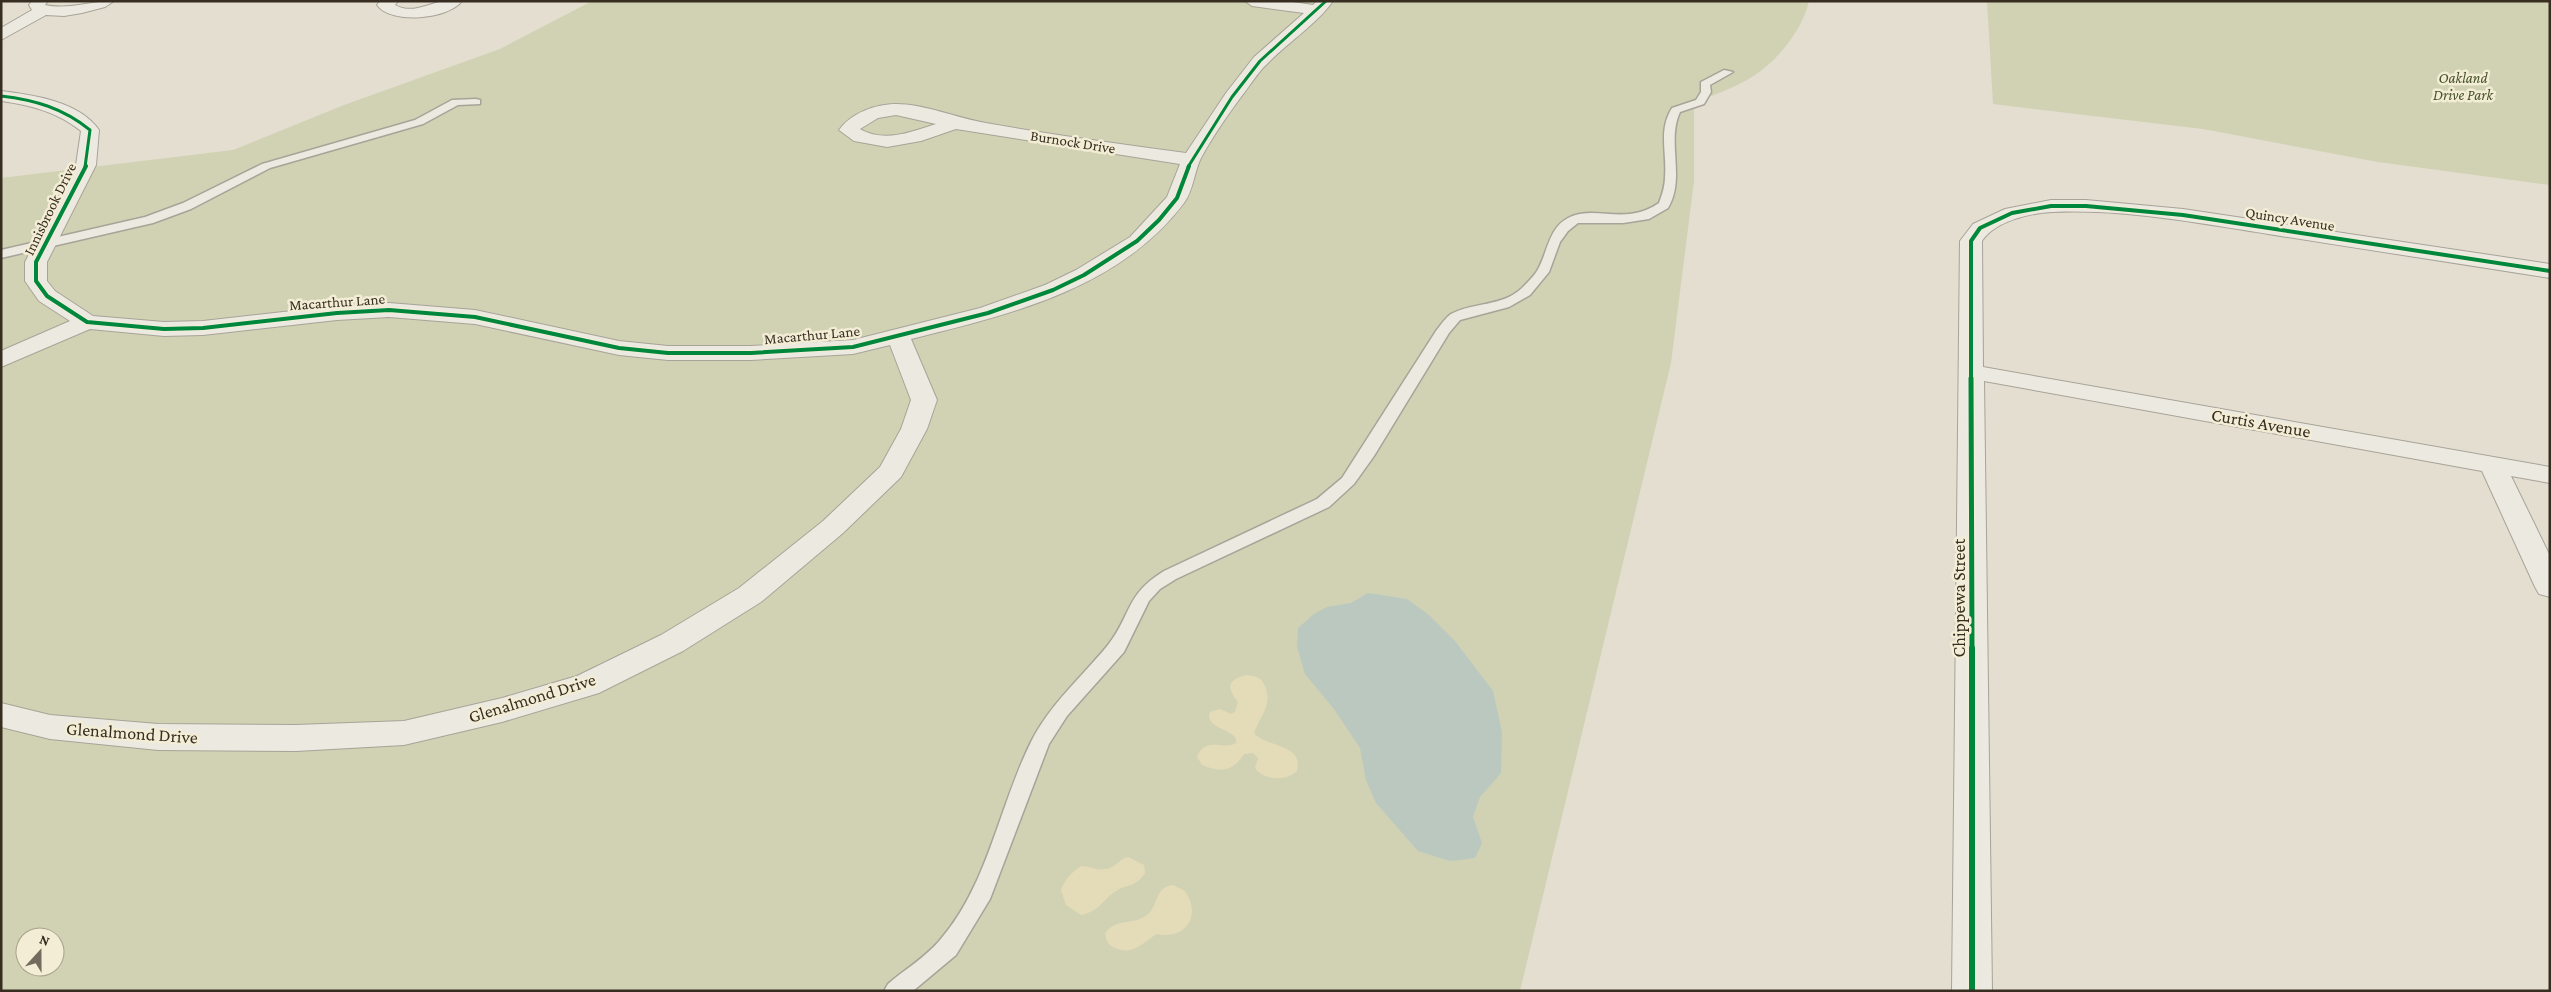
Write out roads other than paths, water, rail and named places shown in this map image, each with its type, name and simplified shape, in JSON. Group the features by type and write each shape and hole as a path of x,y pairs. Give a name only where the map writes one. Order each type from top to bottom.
{"street":[{"path":"1,35 42,6 78,9 107,1"},
{"path":"391,1 385,5 390,10 409,13 429,11 455,1"},
{"path":"1252,1 1320,5"},
{"name":"Macarthur Lane","path":"164,329 203,328 337,313 389,310 474,317 619,348 668,353 809,350 853,347 988,313 1053,290 1084,275 1137,241 1159,220 1176,198 1191,160 1232,97 1260,61 1320,5"},
{"name":"Innisbrook Drive","path":"1,96 55,108 75,116 90,130 86,165 36,262 36,281 47,296 87,322 164,329"},
{"name":"Burnock Drive","path":"955,123 1191,160"},
{"name":"Quincy Avenue","path":"2026,210 2077,206 2128,209 2550,271"},
{"name":"Chippewa Street","path":"1972,991 1973,372 1971,241 1980,228 1997,219 2026,210"},
{"path":"1,360 87,322"},
{"name":"Glenalmond Drive","path":"1,715 50,727 158,737 296,738 404,733 502,710 588,685 672,643 750,595 833,527 890,471 914,429 924,400 911,363 898,336"},
{"name":"Curtis Avenue","path":"1973,372 2550,475"},
{"path":"2492,464 2550,587"}],"lane":[{"path":"896,991 948,948 979,899 1040,743 1060,711 1117,647 1142,598 1154,585 1170,575 1322,503 1348,481 1366,456 1443,331 1455,317 1504,304 1525,292 1543,272 1554,242 1564,228 1574,220 1585,218 1623,219 1649,215 1664,205 1672,176 1668,150 1670,119 1676,110 1700,102 1706,92 1705,84 1728,72"},
{"path":"1,254 167,214 202,199 266,166 419,122 456,102 476,102"}],"park label":[{"name":"Oakland Drive Park","path":"2463,86"}]}
